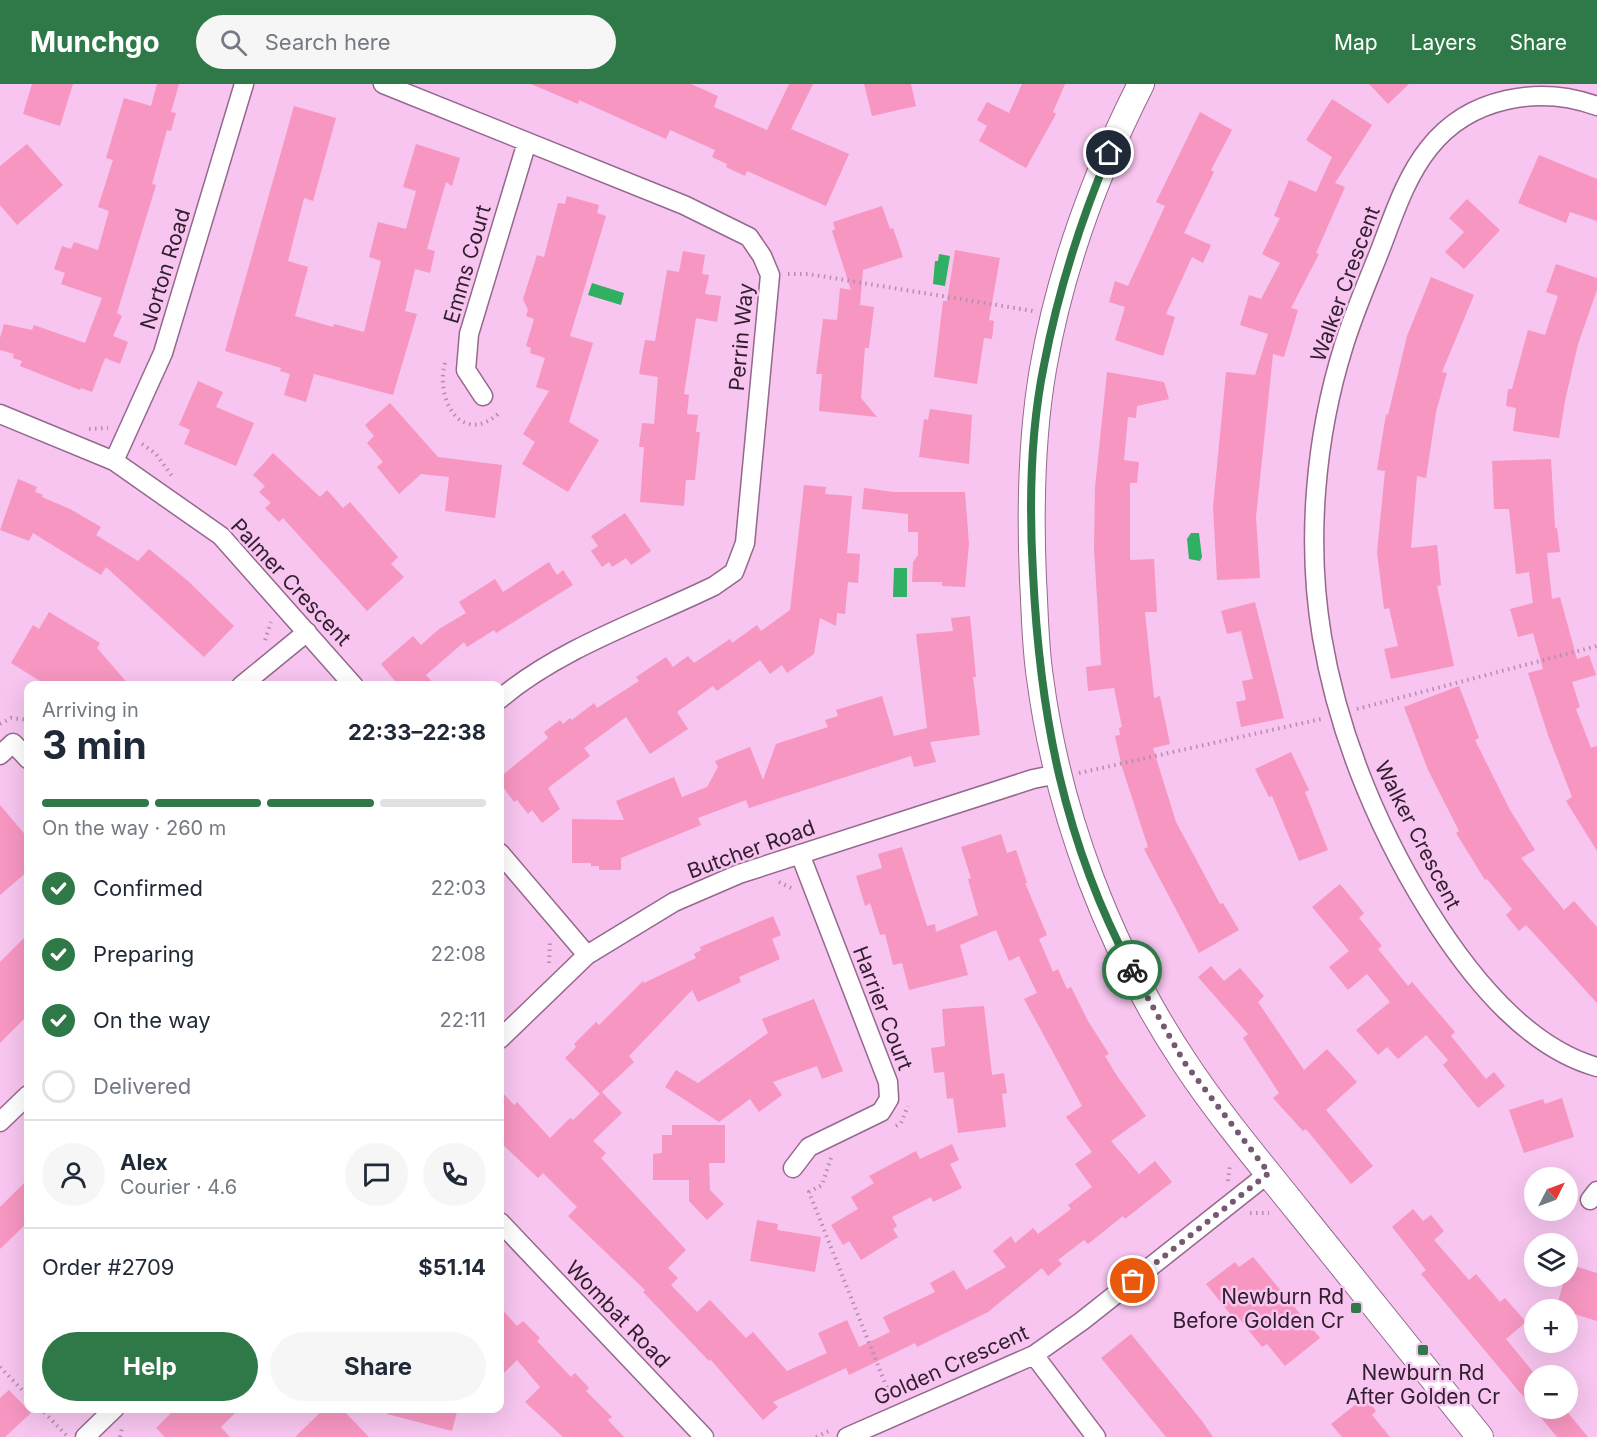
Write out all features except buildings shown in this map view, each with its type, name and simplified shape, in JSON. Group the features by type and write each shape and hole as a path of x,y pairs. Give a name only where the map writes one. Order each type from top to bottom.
{"street":[{"name":"Norton Road","path":"114,461 163,353 244,84"},
{"name":"Perrin Way","path":"383,84 684,206 749,237 762,256 770,275 745,543 734,572 714,586 574,652 516,684 504,695"},
{"path":"1141,84 1101,172 1067,266 1043,367 1032,461 1030,522 1039,675 1066,774 1067,810 1093,884 1124,956 1184,1062 1269,1173 1480,1437"},
{"name":"Walker Crescent","path":"1589,97 1534,96 1488,104 1444,132 1431,146 1411,177 1355,312 1336,375 1321,447 1315,540 1316,590 1322,639 1340,715 1365,786 1408,873 1451,946 1486,989 1545,1041 1580,1062 1597,1067"},
{"name":"Emms Court","path":"483,396 466,370 469,334 527,142"},
{"name":"Palmer Crescent","path":"0,414 114,461 221,536 350,681"},
{"path":"247,681 307,632"},
{"path":"0,755 13,743 24,755"},
{"name":"Butcher Road","path":"504,1035 587,955 685,897 716,882 1033,779 1066,774"},
{"name":"Harrier Court","path":"794,1168 809,1147 881,1112 889,1099 888,1082 800,854"},
{"path":"504,858 587,955"},
{"path":"0,1122 24,1099"},
{"name":"Golden Crescent","path":"842,1432 1034,1355 1082,1321 1269,1173"},
{"name":"Wombat Road","path":"504,1226 704,1437"},
{"path":"1034,1355 1096,1437"},
{"path":"90,1436 111,1413"}],"path":[{"path":"770,275 808,274 1024,307 1039,313"},
{"path":"262,644 270,629 269,613"},
{"path":"1352,710 1597,646"},
{"path":"1066,774 1326,717"},
{"path":"0,724 11,718 24,720"},
{"path":"773,881 780,882 797,894"},
{"path":"546,971 550,951 548,936"},
{"path":"1225,1185 1230,1171 1230,1159"},
{"path":"1247,1214 1257,1212 1273,1215"},
{"path":"0,1367 24,1392"},
{"path":"892,1401 902,1397"},
{"path":"45,1413 68,1437"},
{"path":"816,1437 842,1432"}],"shaded area":[{"path":"939,254 950,256 945,286 933,284 935,261 938,261"},
{"path":"592,283 624,293 621,305 588,295"},
{"path":"1191,533 1199,533 1202,557 1200,561 1189,559 1187,539"},
{"path":"894,568 907,568 907,597 893,597"}],"way so far":[{"path":"1132,970 1184,1062 1229,1124 1269,1173 1133,1281"}],"place":[{"name":"Newburn Rd Before Golden Cr","path":"1356,1308"},
{"name":"Newburn Rd After Golden Cr","path":"1423,1350"}],"route":[{"path":"1109,153 1067,266 1043,367 1032,461 1030,522 1039,675 1050,739 1067,810 1079,846 1100,903 1132,970"}]}
